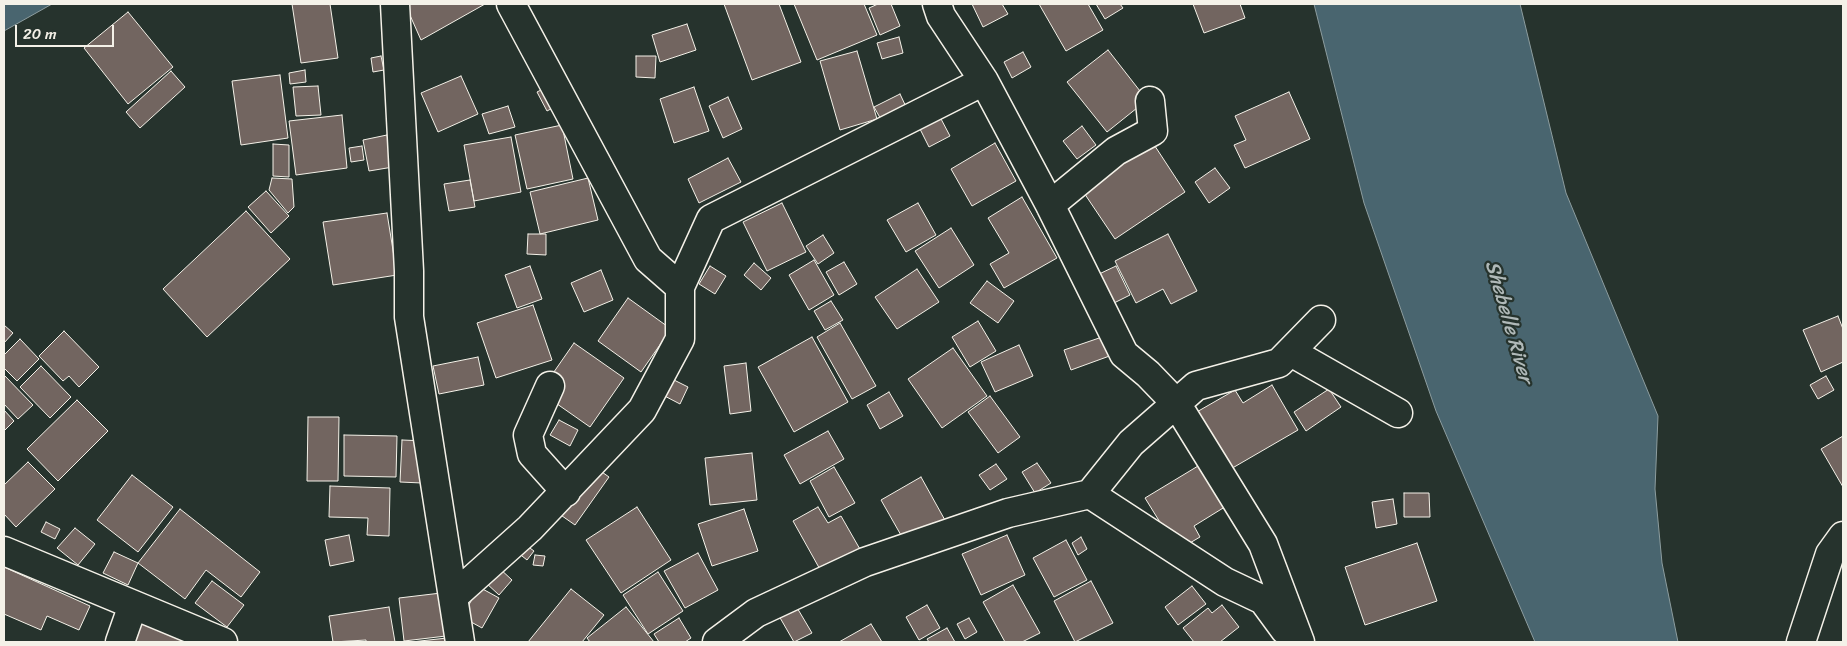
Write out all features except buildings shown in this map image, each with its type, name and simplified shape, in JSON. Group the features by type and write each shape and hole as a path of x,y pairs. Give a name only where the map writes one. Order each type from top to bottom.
{"street":[{"path":"395,4 409,271 409,317 460,642"},
{"path":"511,4 648,259 680,287"},
{"path":"946,8 1050,205 1124,354 1148,374 1176,402 1263,544 1300,642"},
{"path":"453,597 530,528 642,410 680,339 680,287 711,219 984,82"},
{"path":"1050,205 1116,151 1154,131 1150,100"},
{"path":"717,642 756,613 865,562 1008,513 1090,494 1131,443 1196,386 1279,363 1321,320"},
{"path":"1291,352 1398,413"},
{"path":"550,386 528,435 532,454 566,492"},
{"path":"1090,494 1225,582 1263,600 1294,642"},
{"path":"1801,642 1830,554 1843,536"},
{"path":"4,551 223,642"},
{"path":"120,642 134,606"}],"water":[{"path":"4,4 52,4 4,31"},
{"name":"Shebelle River","path":"1314,4 1520,4 1566,193 1658,416 1655,489 1662,563 1678,642 1535,642 1436,411 1364,203"}]}
